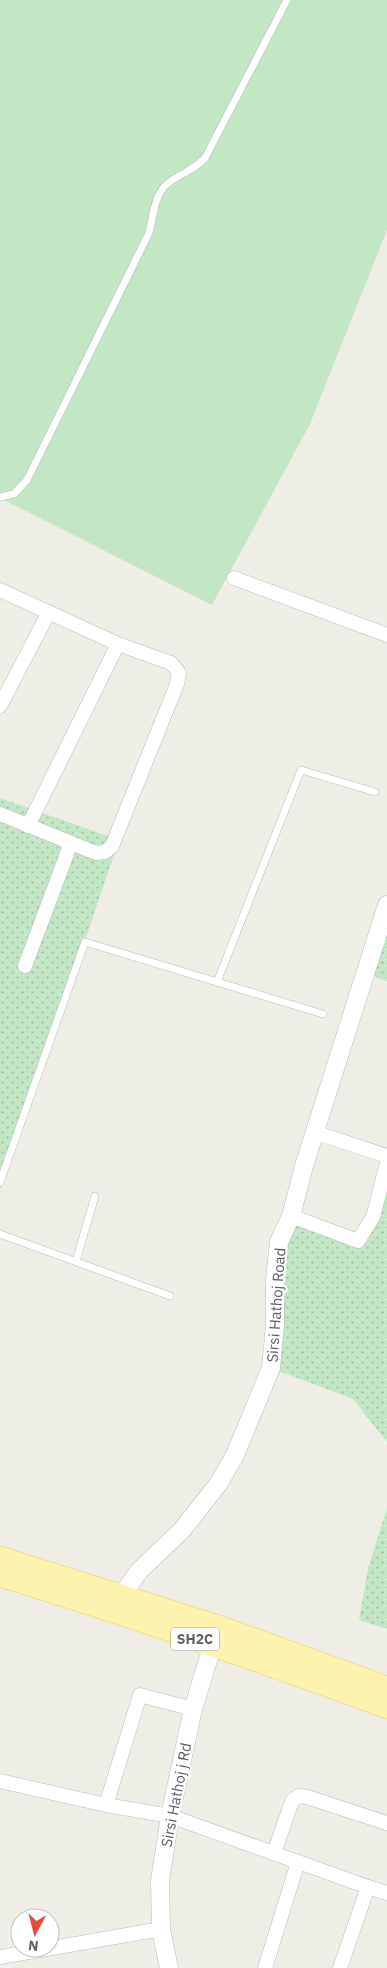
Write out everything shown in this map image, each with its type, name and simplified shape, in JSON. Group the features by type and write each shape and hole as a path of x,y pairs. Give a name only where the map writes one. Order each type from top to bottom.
{"main road":[{"name":"SH2C","path":"0,1557 119,1603 387,1688"},
{"name":"SH2C","path":"0,1576 119,1603"},
{"name":"SH2C","path":"215,1635 387,1708"}],"street":[{"path":"234,578 387,635"},
{"path":"0,590 118,644 171,663 179,673 177,684 112,846 105,852 96,853 0,814"},
{"path":"0,706 49,612"},
{"path":"28,826 118,644"},
{"path":"25,966 71,843"},
{"name":"Sirsi Hathoj Road","path":"119,1603 139,1571 182,1530 219,1482 235,1455 272,1368 275,1280 279,1242 291,1216 314,1132 387,905"},
{"path":"314,1132 387,1156"},
{"path":"291,1216 358,1241 373,1218 387,1163"},
{"name":"Sirsi Hathoj j Rd","path":"169,1968 161,1929 160,1881 170,1816 193,1709 215,1635"},
{"path":"106,1805 140,1695 193,1709"},
{"path":"0,1781 106,1805 170,1816 387,1893"},
{"path":"274,1853 292,1801 299,1796 387,1823"},
{"path":"265,1968 298,1862"},
{"path":"340,1968 368,1887"},
{"path":"0,1957 161,1929"}],"lane":[{"path":"0,498 14,494 27,480 149,233 157,199 165,185 196,168 205,158 287,0"},
{"path":"216,982 301,770 375,792"},
{"path":"0,1182 85,942 323,1014"},
{"path":"76,1261 96,1196"},
{"path":"0,1234 170,1296"}],"green space":[{"path":"0,0 387,0 387,230 310,424 212,605 0,498"},
{"path":"0,798 119,840 0,1190"},
{"path":"387,914 387,981 365,973"},
{"path":"387,1163 387,1442 353,1399 271,1368 291,1216 358,1241"},
{"path":"387,1508 387,1629 359,1620 368,1569"}]}
